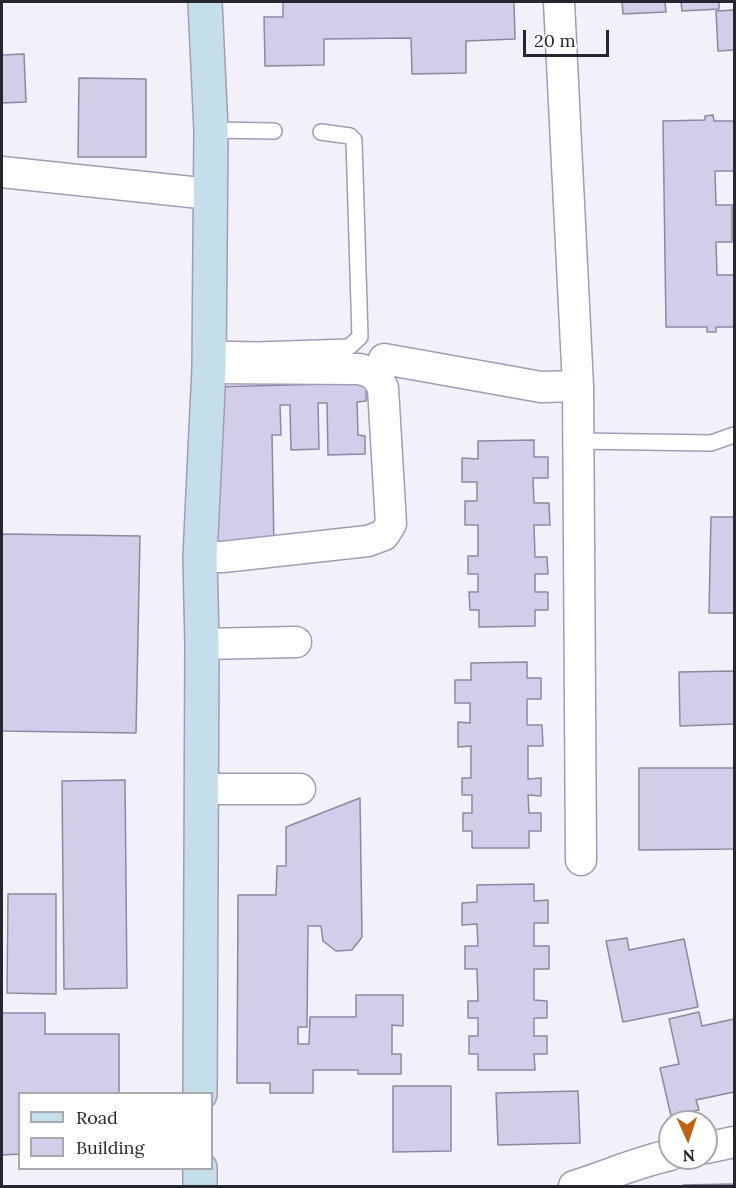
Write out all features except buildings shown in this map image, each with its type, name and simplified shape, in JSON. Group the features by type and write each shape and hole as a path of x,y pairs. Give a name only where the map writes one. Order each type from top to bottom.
{"street":[{"path":"201,1092 202,644 200,557 209,358 211,130 205,2"},
{"path":"559,2 578,386 581,861"},
{"path":"2,172 210,194"},
{"path":"200,557 223,557 368,541 384,535 391,524 383,388 378,377 371,371 359,369 209,358"},
{"path":"384,359 542,387 578,386"},
{"path":"202,644 296,642"},
{"path":"202,789 300,789"},
{"path":"718,1146 735,1142"},
{"path":"574,1186 614,1180 644,1161 658,1158"},
{"path":"200,1170 200,1186"}],"lane":[{"path":"211,130 274,131"},
{"path":"209,358 257,350 350,347 360,337 354,140 350,136 321,132"},
{"path":"578,441 711,443 735,435"}]}
